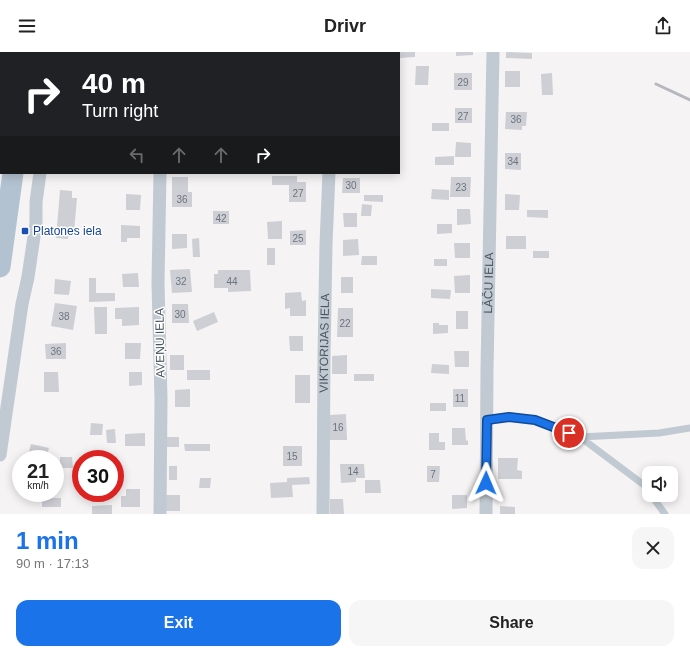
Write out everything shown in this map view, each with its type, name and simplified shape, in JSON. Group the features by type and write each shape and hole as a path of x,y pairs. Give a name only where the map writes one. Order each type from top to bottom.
{"main road":[{"path":"0,267 13,174"}],"street":[{"name":"LĀČU IELA","path":"486,514 493,52"},
{"path":"0,455 22,304 28,277 36,223 36,202 40,174"},
{"name":"AVEŅU IELA","path":"160,174 158,283 161,399 160,514"},
{"name":"VIKTORIJAS IELA","path":"324,514 324,357 329,174"}],"lane":[{"path":"487,420 509,417 535,420 580,437 642,484"},
{"path":"580,437 659,433 690,428"},
{"path":"657,502 665,514"}],"building":[{"path":"400,52 415,52 415,57 400,58"},
{"path":"456,52 473,52 473,55 456,56"},
{"path":"506,52 532,53 532,59 506,58"},
{"path":"416,66 429,66 428,85 415,85"},
{"path":"505,71 520,71 520,87 505,87"},
{"path":"454,73 472,73 472,90 454,90"},
{"path":"552,73 553,95 542,95 541,74"},
{"path":"455,108 472,108 472,123 455,123"},
{"path":"506,112 527,112 526,126 522,126 522,130 505,129"},
{"path":"432,123 449,123 449,131 432,131"},
{"path":"456,142 471,143 471,157 455,157"},
{"path":"505,153 521,153 521,170 505,169"},
{"path":"454,156 454,165 435,165 435,157"},
{"path":"272,176 297,176 297,182 306,182 306,202 289,202 289,185 272,185"},
{"path":"172,177 188,177 188,192 192,192 192,207 172,207"},
{"path":"451,177 471,177 470,197 450,197"},
{"path":"343,178 360,178 360,193 342,193"},
{"path":"432,189 449,190 449,200 431,199"},
{"path":"60,190 72,191 72,198 77,198 74,232 69,231 68,239 56,238"},
{"path":"126,194 141,195 140,210 126,210"},
{"path":"505,194 520,195 519,210 505,210"},
{"path":"364,195 383,195 383,202 364,201"},
{"path":"362,204 372,205 371,216 361,216"},
{"path":"457,209 470,209 471,224 457,225"},
{"path":"527,210 548,210 548,218 527,217"},
{"path":"213,211 229,211 229,224 213,224"},
{"path":"343,213 357,213 357,227 344,227"},
{"path":"282,221 282,239 268,239 267,222"},
{"path":"437,224 452,224 452,233 437,234"},
{"path":"121,225 140,226 140,238 127,238 127,242 121,242"},
{"path":"306,230 306,245 290,245 290,231"},
{"path":"172,234 187,234 187,248 172,249"},
{"path":"506,236 526,236 526,249 506,249"},
{"path":"199,238 200,257 193,257 192,239"},
{"path":"358,239 359,255 343,256 343,240"},
{"path":"454,243 470,243 470,258 455,258"},
{"path":"267,248 275,248 275,265 267,265"},
{"path":"533,251 549,251 549,258 533,258"},
{"path":"362,256 377,256 377,265 361,265"},
{"path":"434,259 447,259 447,266 434,266"},
{"path":"190,269 192,292 172,293 170,270"},
{"path":"218,270 250,270 251,291 228,292 228,288 214,288 214,274 218,274"},
{"path":"138,273 139,287 123,287 122,274"},
{"path":"470,275 470,293 455,293 454,276"},
{"path":"341,277 353,277 353,293 341,293"},
{"path":"89,278 96,278 96,293 115,293 115,301 89,302"},
{"path":"55,279 71,281 69,295 54,294"},
{"path":"431,289 451,290 450,299 431,298"},
{"path":"301,292 302,301 306,300 306,316 290,316 290,308 285,309 285,293"},
{"path":"55,303 77,306 73,330 51,326"},
{"path":"172,304 188,304 189,323 172,323"},
{"path":"94,307 107,307 107,334 95,334"},
{"path":"139,307 139,325 122,326 122,319 115,319 115,308"},
{"path":"338,308 353,308 353,337 337,337"},
{"path":"456,311 468,311 468,329 456,329"},
{"path":"214,312 218,322 197,331 193,321"},
{"path":"433,323 448,325 448,333 433,334"},
{"path":"289,336 303,336 303,351 290,351"},
{"path":"66,343 66,359 46,359 45,344"},
{"path":"125,343 141,343 140,359 125,359"},
{"path":"454,351 469,351 469,367 455,367"},
{"path":"170,355 184,355 184,370 170,370"},
{"path":"347,355 347,374 332,374 332,356"},
{"path":"432,364 449,365 449,374 431,373"},
{"path":"187,370 210,370 210,380 187,380"},
{"path":"44,372 58,372 59,392 44,392"},
{"path":"129,372 142,372 142,385 129,386"},
{"path":"354,374 374,374 374,381 354,381"},
{"path":"295,375 310,375 310,403 295,403"},
{"path":"190,389 190,407 175,407 175,390"},
{"path":"453,389 468,389 468,407 453,407"},
{"path":"430,403 446,403 446,411 430,411"},
{"path":"346,414 347,440 330,440 330,415"},
{"path":"91,423 103,424 102,435 90,435"},
{"path":"452,428 465,428 466,441 468,440 468,445 452,445"},
{"path":"115,429 116,443 107,443 106,430"},
{"path":"145,433 145,446 125,446 125,434"},
{"path":"429,433 439,433 439,442 445,442 445,450 429,450"},
{"path":"167,437 179,437 179,447 167,447"},
{"path":"31,444 49,448 48,450 30,450"},
{"path":"184,444 210,444 210,451 185,451"},
{"path":"283,446 302,446 302,466 283,466"},
{"path":"64,457 72,457 72,468 64,468"},
{"path":"498,458 518,458 517,470 522,471 522,479 498,479"},
{"path":"340,464 364,464 365,478 356,478 356,482 341,483"},
{"path":"169,466 177,466 177,480 169,480"},
{"path":"427,466 440,466 439,482 427,482"},
{"path":"309,477 310,484 292,485 293,497 271,498 270,483 287,482 287,478"},
{"path":"200,478 211,478 210,488 199,488"},
{"path":"365,480 380,480 381,493 365,493"},
{"path":"126,489 140,489 140,507 121,507 121,502 124,502 124,496 126,496"},
{"path":"166,495 180,495 180,511 166,511"},
{"path":"452,495 467,495 467,508 452,509"},
{"path":"330,499 343,499 344,514 330,514"},
{"path":"42,502 61,502 61,507 42,507"},
{"path":"112,505 112,514 92,514 92,506"},
{"path":"500,506 515,507 515,514 500,514"}],"railway":[{"path":"656,84 690,100"}],"place":[{"name":"Platones iela","path":"25,231"}],"route":[{"path":"486,483 487,420 509,417 535,420 569,433"}]}
